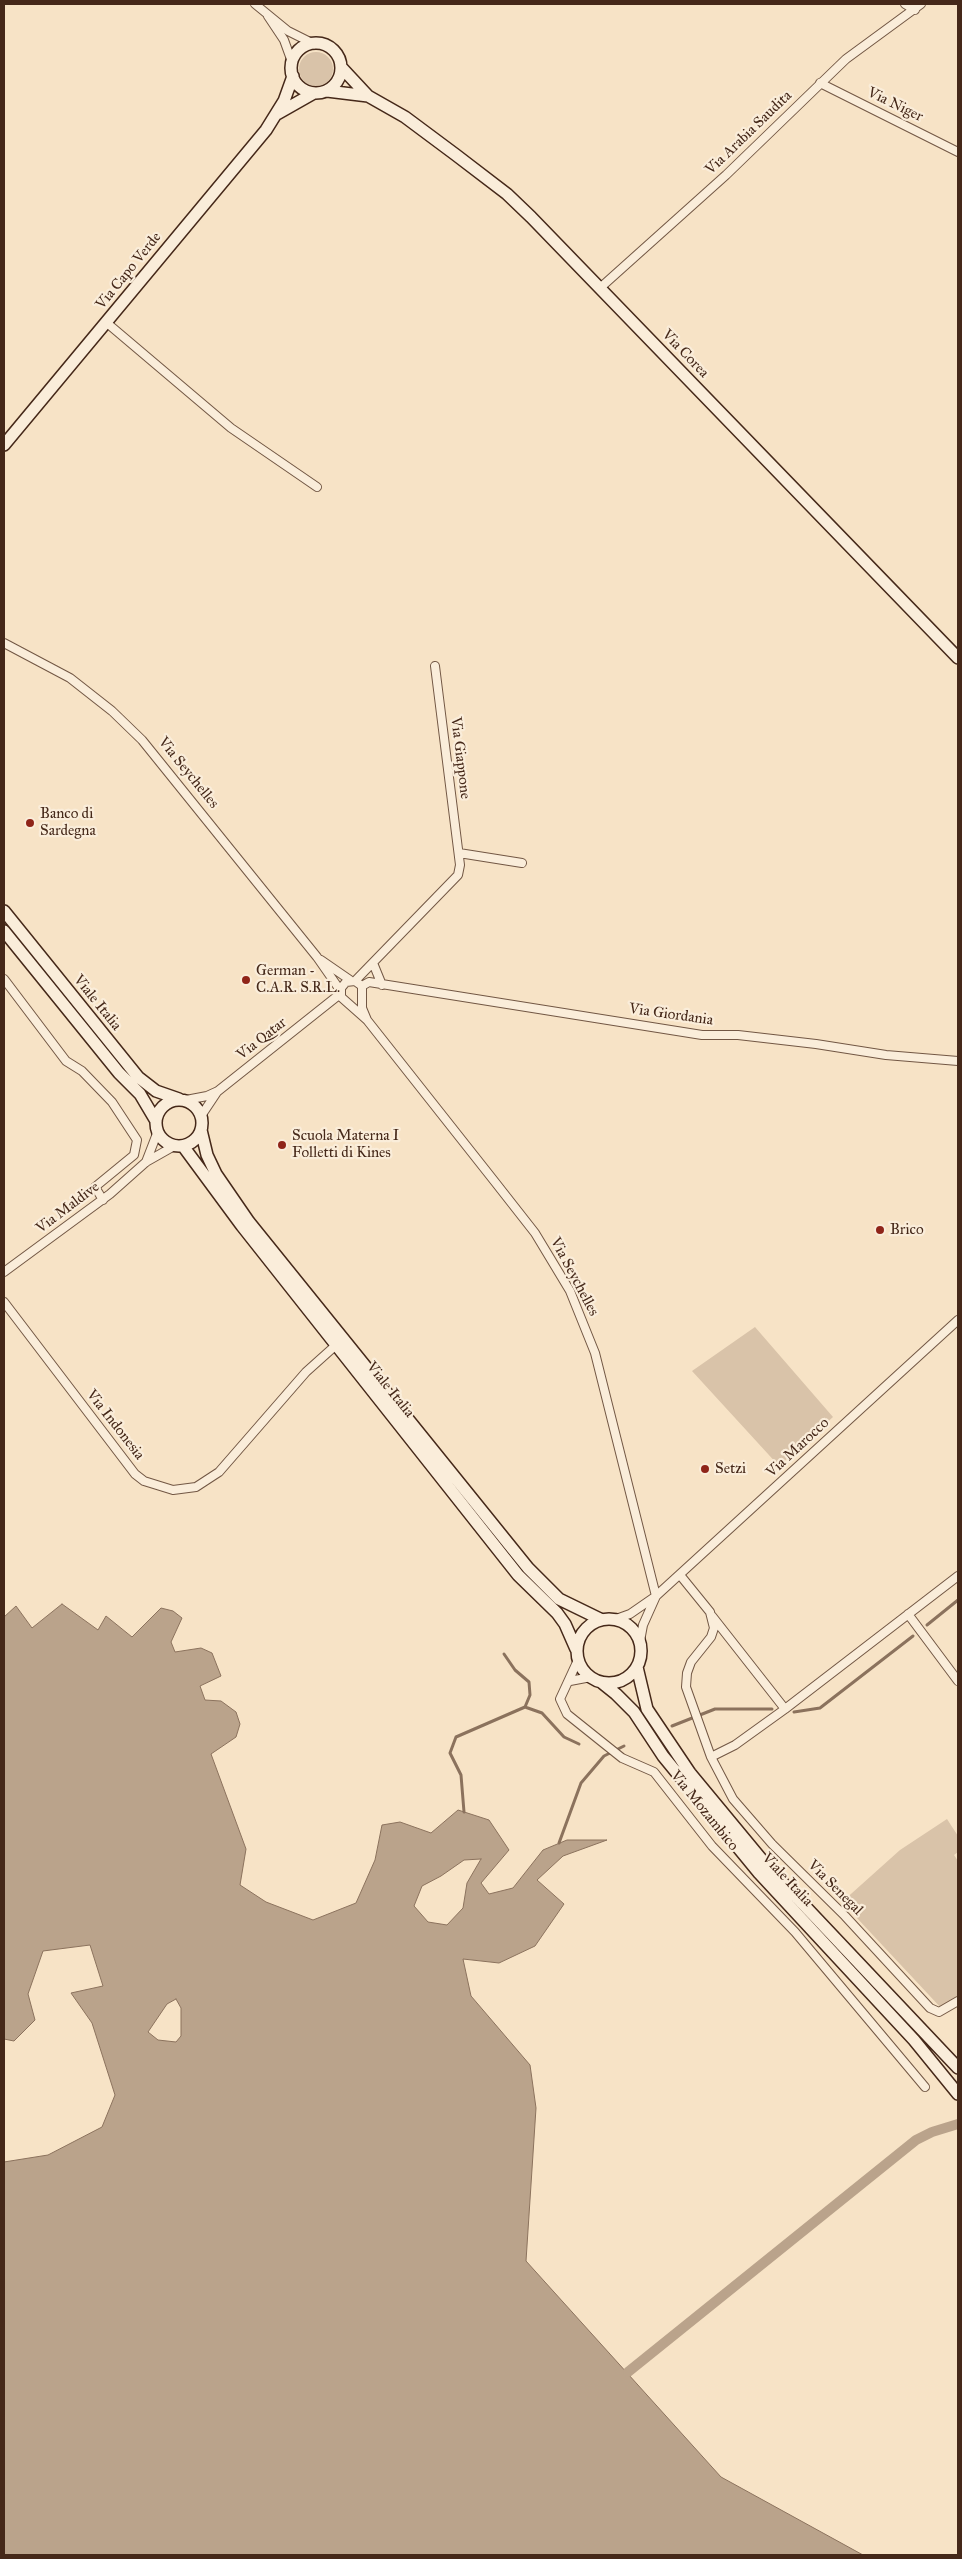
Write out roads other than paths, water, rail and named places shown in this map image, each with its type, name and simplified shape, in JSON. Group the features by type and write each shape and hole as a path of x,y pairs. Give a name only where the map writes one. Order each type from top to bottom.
{"main road":[{"path":"314,93 301,88 293,76 292,62 301,49 314,44 330,48 338,58 341,67 368,96"},
{"path":"326,90 338,80 341,67"},
{"name":"Via Capo Verde","path":"4,445 266,130 284,102 293,76"},
{"path":"276,114 314,93 326,90 368,96"},
{"name":"Via Corea","path":"368,96 406,118 507,194 958,658"},
{"name":"Viale Italia","path":"4,911 138,1077 156,1090 182,1100"},
{"name":"Viale Italia","path":"4,931 119,1073 140,1094 157,1126"},
{"path":"182,1100 196,1106 201,1116 201,1130 195,1139 179,1146 166,1142 157,1126 164,1106 182,1100"},
{"name":"Viale Italia","path":"201,1130 207,1155 216,1174 249,1222 528,1568 559,1599 600,1619"},
{"name":"Viale Italia","path":"179,1146 518,1575 557,1613 565,1624 577,1654"},
{"path":"600,1619 616,1619 631,1627 640,1641 640,1659 637,1667 621,1681 596,1680 577,1654 583,1630 600,1619"},
{"name":"Viale Italia","path":"637,1667 647,1709 690,1772 767,1866 958,2068"},
{"name":"Viale Italia","path":"596,1680 616,1694 634,1712 663,1756 758,1873 914,2040 958,2094"}],"street":[{"path":"255,4 296,36 314,44"},
{"path":"905,4 918,7"},
{"name":"Via Arabia Saudita","path":"600,288 726,175 820,83 867,42 918,7"},
{"path":"266,12 284,40 292,62"},
{"name":"Via Niger","path":"820,83 958,152"},
{"path":"107,323 231,428 317,487"},
{"name":"Via Seychelles","path":"4,643 70,678 112,711 142,740 317,957 343,997 367,1020 535,1233 570,1291 595,1353 656,1596"},
{"name":"Via Giappone","path":"343,997 343,984 352,980 373,963 458,875 459,853 435,666"},
{"path":"459,853 522,863"},
{"name":"Via Seychelles","path":"317,957 352,980 362,993 367,1020"},
{"path":"373,963 382,985"},
{"name":"Via Giappone","path":"362,993 373,963"},
{"path":"4,979 66,1061 82,1071 112,1102 124,1117 137,1140 134,1155 95,1187 102,1200"},
{"name":"Via Giordania","path":"343,997 356,1003 369,982 702,1035 738,1035 816,1044 886,1055 958,1061"},
{"name":"Via Qatar","path":"218,1091 323,1008 330,1000 343,997"},
{"path":"182,1100 207,1096 218,1091"},
{"path":"201,1116 218,1091"},
{"name":"Via Maldive","path":"146,1162 157,1126"},
{"name":"Via Maldive","path":"4,1272 102,1200 146,1162 179,1146"},
{"name":"Via Indonesia","path":"4,1302 135,1474 144,1481 173,1490 196,1487 219,1472 306,1372 336,1346"},
{"name":"Via Marocco","path":"616,1619 630,1614 680,1576 958,1320"},
{"path":"680,1576 785,1709"},
{"path":"711,1757 735,1745 785,1709 958,1576"},
{"name":"Via Marocco","path":"640,1641 643,1625 656,1596"},
{"name":"Via Senegal","path":"710,1612 714,1628 711,1637 691,1662 687,1673 686,1687 697,1721 724,1785 750,1819 930,2008 939,2012 958,2001"},
{"path":"908,1614 958,1681"},
{"name":"Via Mozambico","path":"577,1654 570,1682 560,1699 567,1714 610,1749 654,1772 712,1846 795,1932 925,2086"},
{"path":"570,1682 596,1680"}],"waterway":[{"path":"927,1625 958,1600"},
{"path":"794,1712 820,1708 913,1636"},
{"path":"504,1654 515,1670 529,1682 530,1695 525,1707"},
{"path":"464,1812 461,1775 450,1753 456,1737 525,1707 542,1713 564,1737 579,1744"},
{"path":"672,1726 715,1709 772,1709"},
{"path":"559,1843 581,1783 604,1756 624,1746"},
{"path":"628,2372 916,2140 932,2132 958,2124"}],"place":[{"name":"Banco di Sardegna","path":"30,823"},
{"name":"German - C.A.R. S.R.L.","path":"246,980"},
{"name":"Scuola Materna I Folletti di Kines","path":"282,1145"},
{"name":"Brico","path":"880,1230"},
{"name":"Setzi","path":"705,1469"}]}
